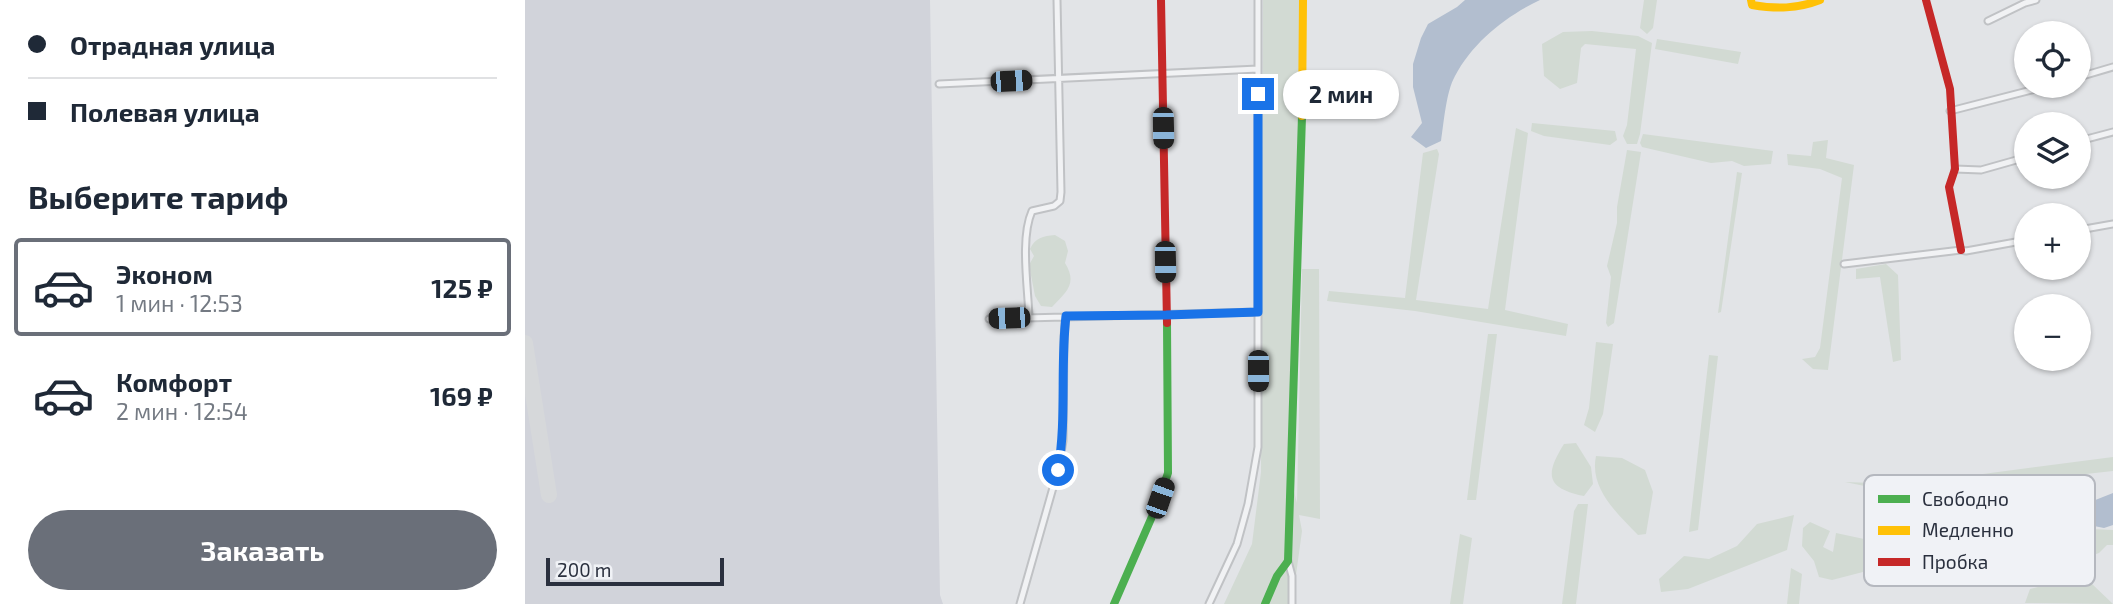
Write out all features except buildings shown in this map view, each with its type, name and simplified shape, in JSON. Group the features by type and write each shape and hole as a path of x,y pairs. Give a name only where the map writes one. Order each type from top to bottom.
{"street":[{"path":"1029,317 1026,237 1030,215 1032,211 1054,206 1060,201 1062,191 1056,0"},
{"path":"1114,604 1168,473 1161,0"},
{"path":"1209,604 1237,544 1258,447 1258,0"},
{"path":"1292,604 1292,576 1288,561 1303,0"},
{"path":"1751,0 1752,5 1783,9 1820,0"},
{"path":"1926,0 1949,89 1955,169 1949,187 1961,250"},
{"path":"1988,21 2024,1 2036,0"},
{"path":"2091,73 2113,67"},
{"path":"939,84 1258,69"},
{"path":"1950,111 2014,95"},
{"path":"2091,138 2113,132"},
{"path":"1955,169 1981,170 2014,161"},
{"path":"2091,228 2113,224"},
{"path":"1844,264 1966,251 2014,242"},
{"path":"989,319 1258,312"},
{"path":"1020,604 1055,482 1063,441 1066,316"},
{"path":"1265,604 1277,576 1288,561"}],"shaded area":[{"path":"525,0 930,0 940,595 943,604 525,604"},
{"path":"1263,0 1303,0 1292,484 1297,503 1302,269 1319,269 1320,519 1299,515 1302,531 1292,604 1224,604 1252,544 1261,472"},
{"path":"1644,0 1657,0 1653,28 1647,34 1640,28"},
{"path":"1592,31 1638,36 1652,43 1637,144 1627,144 1623,136 1627,125 1636,49 1585,44 1581,48 1577,83 1560,89 1544,76 1542,44 1563,32"},
{"path":"1657,39 1741,52 1738,64 1655,49"},
{"path":"1532,123 1615,131 1617,140 1610,145 1544,136 1531,131"},
{"path":"1516,128 1528,133 1505,310 1568,324 1566,336 1415,311 1327,301 1329,291 1405,298 1423,153 1437,149 1439,154 1416,300 1488,309"},
{"path":"1643,134 1773,151 1771,164 1744,166 1732,161 1711,163 1642,147 1640,143"},
{"path":"1828,140 1826,158 1854,165 1828,370 1813,369 1802,359 1815,357 1820,348 1842,178 1820,169 1788,165 1787,154 1811,156 1813,142"},
{"path":"1627,150 1641,152 1614,323 1608,327 1606,323 1611,277 1607,266 1617,223 1617,207"},
{"path":"1737,172 1742,173 1721,312 1718,313"},
{"path":"1055,235 1065,241 1068,251 1065,263 1070,282 1066,292 1052,307 1041,306 1035,296 1029,265 1034,256 1030,249 1040,238"},
{"path":"1886,264 1898,275 1901,360 1893,362 1880,277 1856,279 1856,269"},
{"path":"1488,334 1497,334 1476,500 1467,500"},
{"path":"1596,342 1613,344 1603,414 1595,432 1584,425 1589,408"},
{"path":"1709,355 1718,356 1698,530 1689,532"},
{"path":"1576,443 1591,467 1593,484 1584,496 1562,489 1553,479 1553,464 1564,444"},
{"path":"1596,456 1622,458 1645,470 1653,492 1646,534 1638,535 1607,500 1597,479"},
{"path":"2113,457 2113,471 2077,475 1976,475"},
{"path":"1578,504 1588,504 1576,604 1562,604 1574,511"},
{"path":"1794,515 1787,550 1688,589 1661,592 1659,579 1684,556 1709,559 1737,546 1757,524"},
{"path":"1810,522 1830,531 1823,547 1833,552 1836,533 1864,539 1864,572 1832,580 1819,577 1814,561 1802,546 1803,528"},
{"path":"2095,529 2113,530 2113,545 2107,545 2095,554"},
{"path":"1460,534 1472,538 1463,604 1450,604"},
{"path":"1791,568 1802,574 1799,604 1787,604"},
{"path":"2042,586 2094,586 2113,604 2025,603 2030,589"}],"water":[{"path":"1465,0 1540,0 1491,31 1471,52 1449,90 1441,141 1426,148 1411,137 1422,123 1413,87 1413,64 1428,24"},
{"path":"2113,493 2113,525 2104,528 2095,526 2095,500"}],"taxiway":[{"path":"525,343 549,495"}],"traffic: fast":[{"path":"1265,604 1277,576 1288,561 1302,116"},
{"path":"1114,604 1168,473 1167,323"}],"traffic: slow":[{"path":"1302,116 1303,0"},
{"path":"1751,0 1752,5 1778,8 1795,7 1820,0"}],"traffic: jam":[{"path":"1161,0 1167,323"},
{"path":"1926,0 1950,89 1955,169 1949,187 1961,250"}],"route":[{"path":"1058,470 1063,441 1066,316 1258,312 1258,94"}]}
